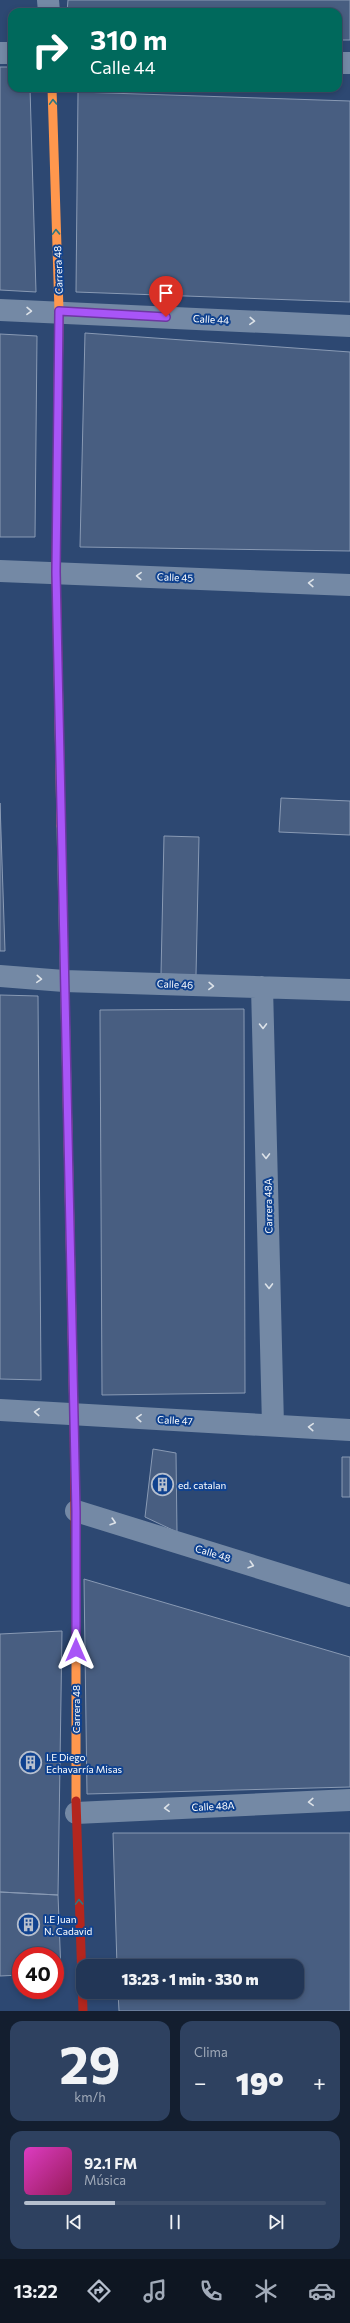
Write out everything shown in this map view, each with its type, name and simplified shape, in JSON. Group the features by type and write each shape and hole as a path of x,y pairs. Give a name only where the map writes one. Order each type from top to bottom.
{"street":[{"name":"Carrera 48","path":"52,92 59,311 56,572 76,1511 76,1813 83,2011"},
{"name":"Calle 44","path":"0,310 59,311 350,326"},
{"name":"Calle 45","path":"0,571 56,572 350,585"},
{"name":"Calle 46","path":"0,976 64,981 350,990"},
{"name":"Carrera 48A","path":"262,987 272,1425"},
{"name":"Calle 47","path":"0,1410 350,1430"},
{"name":"Calle 48","path":"76,1511 350,1596"},
{"name":"Calle 48A","path":"76,1813 350,1800"}],"building":[{"path":"68,0 350,0 350,40 342,40 342,8 67,8"},
{"path":"0,67 8,67 8,92 30,92 36,292 0,290"},
{"path":"78,92 350,101 350,302 76,292"},
{"path":"85,333 350,352 350,551 80,547"},
{"path":"0,334 37,336 35,537 0,537"},
{"path":"281,798 350,801 350,835 279,832"},
{"path":"0,803 5,951 0,951"},
{"path":"164,836 199,837 196,975 161,974"},
{"path":"0,995 38,996 41,1380 0,1379"},
{"path":"244,1009 245,1393 102,1395 100,1010"},
{"name":"ed. catalan","path":"153,1449 176,1453 177,1532 145,1517"},
{"path":"342,1457 350,1457 350,1497 342,1497"},
{"path":"84,1579 350,1657 350,1787 87,1794"},
{"name":"I.E Diego Echavarría Misas","path":"62,1631 58,1895 0,1892 0,1634"},
{"path":"113,1833 350,1833 350,2011 119,2011 118,1999 304,1999 304,1959 117,1959"},
{"name":"I.E Juan N. Cadavid","path":"0,1892 58,1895 60,1947 12,1947 12,1975 0,1976"}],"traffic: fast":[{"path":"61,826 67,1089"}],"traffic: slow":[{"path":"52,92 59,311 58,409"},
{"path":"58,663 61,826"},
{"path":"67,1089 74,1419"},
{"path":"76,1602 76,1801"}],"traffic: jam":[{"path":"58,409 56,572 58,663"},
{"path":"74,1419 76,1602"},
{"path":"76,1801 83,2011"}],"place":[{"name":"ed. catalan","path":"163,1485"},
{"name":"I.E Diego Echavarría Misas","path":"30,1763"},
{"name":"I.E Juan N. Cadavid","path":"29,1925"}],"route":[{"path":"76,1650 76,1511 56,572 59,311 166,317"}]}
